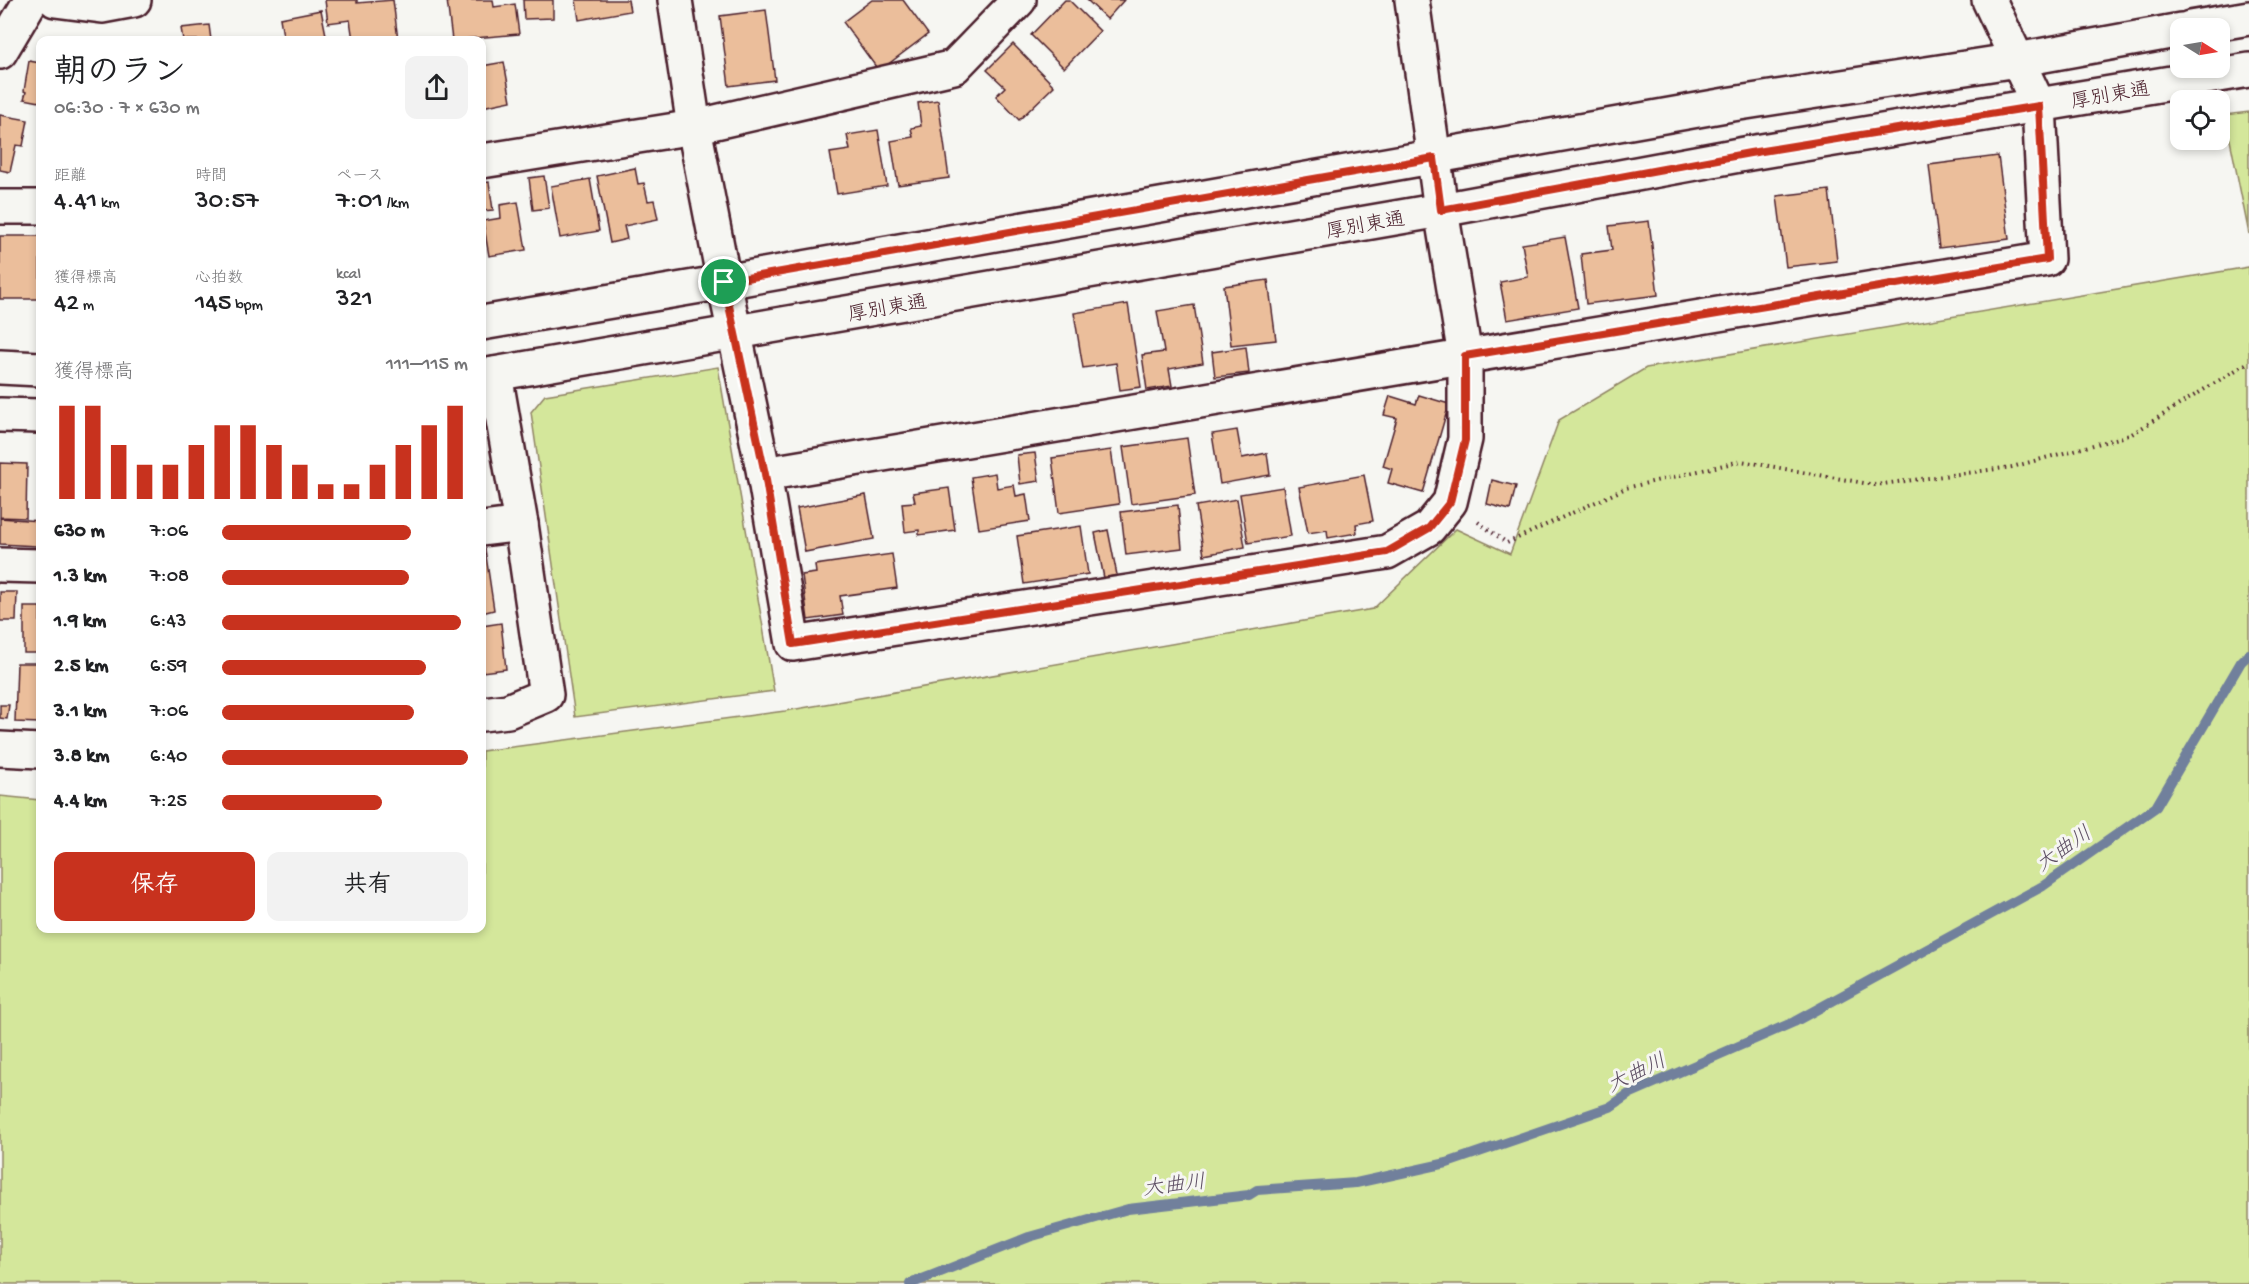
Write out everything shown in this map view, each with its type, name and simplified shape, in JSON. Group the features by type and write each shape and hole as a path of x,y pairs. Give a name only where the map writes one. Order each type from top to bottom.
{"street":[{"path":"0,52 53,0 102,6 134,0"},
{"path":"675,0 694,127 765,474 793,644 1387,552 1429,528 1450,502 1465,440 1465,356 1441,210 1412,0"},
{"path":"486,160 694,127 954,67 1018,0"},
{"path":"765,474 2047,259 2039,106 1989,0"},
{"path":"2230,21 2249,18"},
{"path":"486,322 1726,105 2017,60 2170,32"},
{"name":"厚別東通","path":"488,375 1441,210 1750,153 2249,70"},
{"path":"0,207 36,207"},
{"path":"0,367 36,369"},
{"path":"486,714 508,711 546,695 521,524 488,375"},
{"path":"0,415 36,416"},
{"path":"486,529 521,524"},
{"path":"0,565 36,566"},
{"path":"0,749 36,751"}],"path":[{"path":"1450,502 1507,543 1626,488 1741,461 1875,485 2012,467 2130,435 2249,362"}],"green space":[{"path":"2249,112 2249,234 2230,140 2230,114"},
{"path":"2249,267 2249,1284 0,1284 0,796 36,800 36,933 486,933 486,750 785,711 1373,609 1456,529 1510,554 1559,420 1646,368"},
{"path":"718,367 774,691 575,717 531,412 545,395"}],"building":[{"path":"325,0 357,0 357,3 393,0 398,36 352,36 350,20 328,23"},
{"path":"447,0 493,0 494,7 515,4 519,34 486,37 452,36"},
{"path":"523,0 553,0 553,18 524,19"},
{"path":"576,0 628,0 630,11 579,20"},
{"path":"872,0 903,0 928,34 879,71 843,22"},
{"path":"1065,0 1069,0 1100,31 1064,68 1031,35"},
{"path":"1087,0 1124,0 1107,19"},
{"path":"321,10 326,36 283,36 280,18"},
{"path":"766,10 775,80 729,86 720,16"},
{"path":"209,25 210,36 182,36 181,28"},
{"path":"1013,44 1054,86 1019,120 996,96 1005,87 987,70"},
{"path":"29,61 36,62 36,101 24,99 26,92 24,91"},
{"path":"504,62 511,101 486,106 486,65"},
{"path":"938,100 949,178 898,185 891,141 913,137 911,128 921,126 918,103"},
{"path":"0,115 28,120 23,146 16,145 10,172 0,170"},
{"path":"878,130 887,186 837,194 830,153 850,150 847,135"},
{"path":"1998,156 2009,239 1939,248 1929,165"},
{"path":"635,168 638,184 644,183 648,201 654,200 658,219 624,226 627,239 610,243 597,176"},
{"path":"544,176 549,208 533,210 529,178"},
{"path":"590,179 599,231 560,238 551,186"},
{"path":"486,182 489,182 493,210 486,211"},
{"path":"1829,190 1837,261 1786,267 1777,196"},
{"path":"518,202 526,250 489,256 486,220 501,218 500,205"},
{"path":"1649,221 1658,295 1586,304 1581,254 1612,250 1609,226"},
{"path":"0,236 36,236 36,299 0,299"},
{"path":"1565,237 1578,308 1507,320 1500,282 1528,277 1522,244"},
{"path":"1268,280 1276,340 1231,345 1224,286"},
{"path":"1128,304 1141,387 1120,390 1116,363 1083,368 1074,313"},
{"path":"1194,305 1203,363 1169,369 1172,386 1147,390 1142,355 1164,352 1157,311"},
{"path":"1246,347 1249,373 1215,377 1212,352"},
{"path":"1419,395 1449,404 1423,493 1388,483 1392,469 1383,466 1397,418 1384,415 1390,396 1416,404"},
{"path":"1237,430 1242,458 1267,453 1270,475 1220,484 1212,434"},
{"path":"1187,438 1195,495 1131,504 1123,447"},
{"path":"1111,450 1119,504 1059,513 1052,458"},
{"path":"1035,453 1039,481 1020,484 1017,455"},
{"path":"0,463 27,464 26,518 0,517"},
{"path":"995,473 997,488 1014,485 1016,496 1026,494 1030,521 979,529 971,477"},
{"path":"1364,475 1373,521 1356,524 1357,533 1328,538 1327,530 1308,533 1299,487"},
{"path":"1492,480 1516,486 1510,510 1487,504"},
{"path":"1283,487 1291,536 1248,543 1240,494"},
{"path":"949,488 955,530 919,535 919,530 905,532 902,503 915,502 913,493"},
{"path":"866,495 874,539 805,552 797,508"},
{"path":"1237,499 1245,547 1204,555 1196,506"},
{"path":"1178,505 1182,548 1126,555 1121,512"},
{"path":"0,518 36,521 36,546 0,544"},
{"path":"1081,526 1088,574 1024,584 1017,536"},
{"path":"1108,530 1117,575 1104,578 1095,533"},
{"path":"892,554 897,588 840,596 843,615 808,620 802,575 816,573 815,565"},
{"path":"486,556 494,610 486,612"},
{"path":"0,592 17,592 16,621 0,621"},
{"path":"24,607 36,607 36,653 24,653"},
{"path":"501,623 506,669 486,672 486,625"},
{"path":"17,663 36,663 36,723 15,722"},
{"path":"0,705 9,705 7,719 0,718"}],"waterway":[{"name":"大曲川","path":"910,1284 1029,1237 1128,1209 1249,1195 1257,1190 1356,1183 1447,1163 1610,1107 1629,1094 1794,1022 2043,886 2156,807 2241,662 2249,654"}],"route":[{"path":"2039,106 2047,259 1465,356 1465,440 1450,502 1429,528 1387,552 793,644 765,474 724,282 1434,158 1441,210 1750,153 2039,106"}]}
